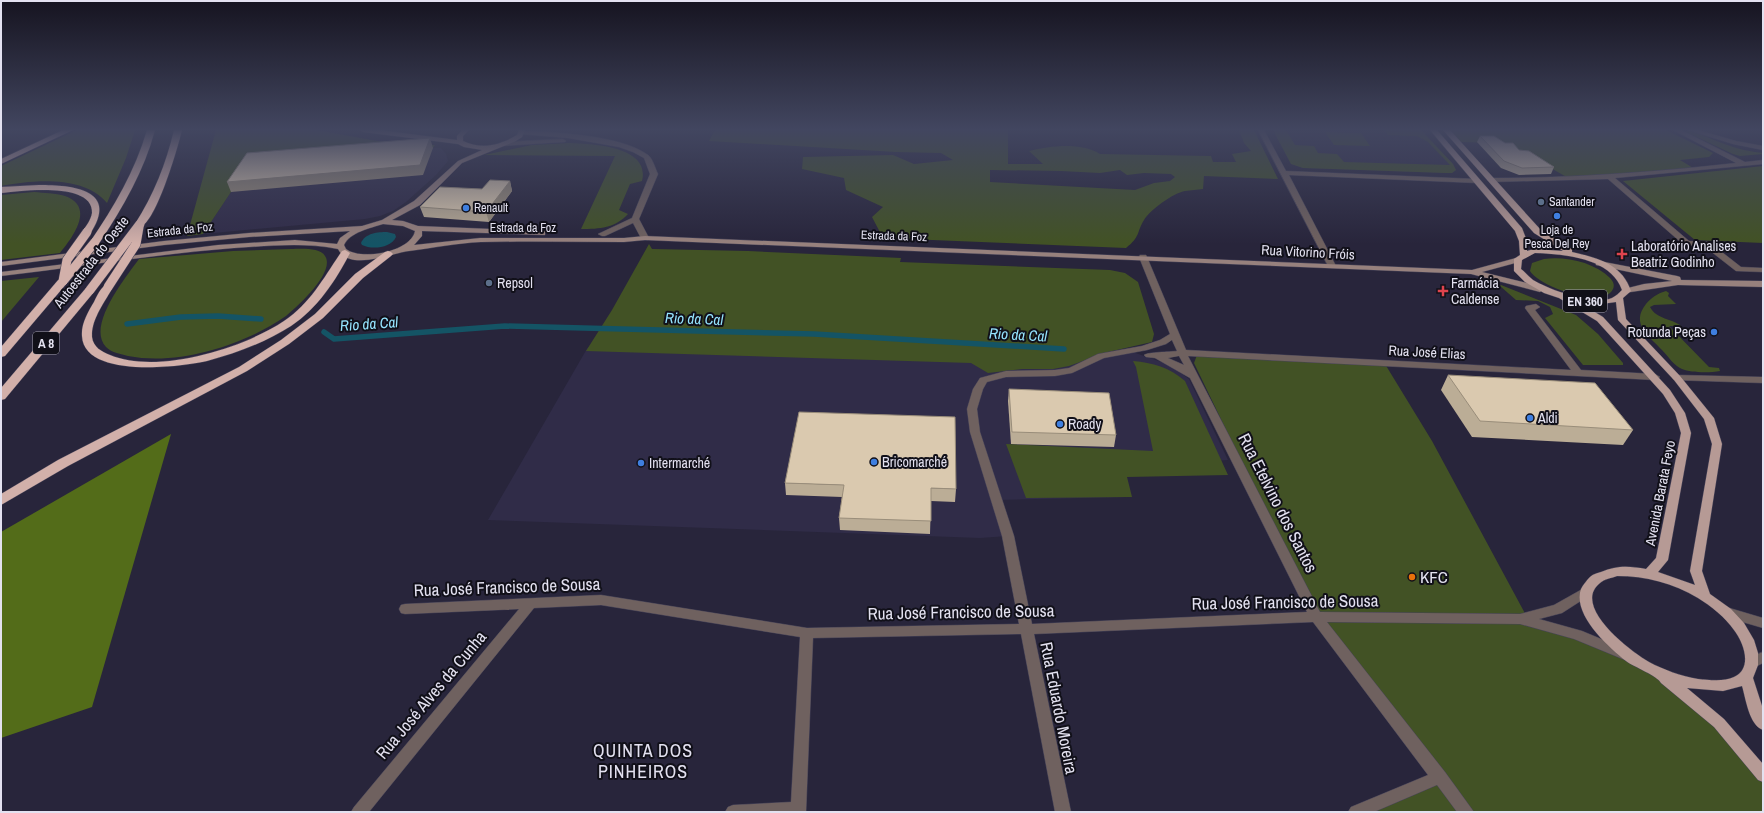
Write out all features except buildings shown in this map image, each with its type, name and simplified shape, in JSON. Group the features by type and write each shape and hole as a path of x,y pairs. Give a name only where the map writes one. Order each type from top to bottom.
{"highway":[{"name":"Autoestrada do Oeste","path":"1,354 45,304 95,242 131,186 138,168"},
{"name":"Autoestrada do Oeste","path":"1,396 90,290 140,224 151,207 168,168"},
{"path":"1,190 56,187 81,193 91,198 95,204 96,211 94,220 67,260 63,281"},
{"path":"140,224 136,244 108,287 91,318 88,328 87,338 91,347 98,354 124,363 141,365 185,362 235,349 258,340 289,322 312,301 330,278 343,250"},
{"path":"1,500 62,463 221,382 264,355 319,316 359,276 388,254"}],"main road":[{"path":"383,222 417,204 454,168"},
{"path":"1466,168 1519,230 1523,241 1523,254"},
{"path":"1480,168 1536,231 1578,256"},
{"path":"414,226 417,204"},
{"name":"EN 360","path":"383,222 403,222 414,226 418,233 416,238 402,249 388,254 364,257 343,250 342,242 346,237 362,228 383,222"},
{"name":"Estrada da Foz","path":"414,226 470,231 602,234 627,235 645,238 1143,257"},
{"name":"Estrada da Foz","path":"1,264 164,243 249,235 362,228"},
{"name":"Estrada da Foz","path":"402,249 480,240 624,240 645,238"},
{"name":"Estrada da Foz","path":"1,274 160,254 238,246 300,243 321,244 343,250"},
{"name":"EN 360","path":"1691,281 1598,262 1578,256 1547,251 1523,254 1516,260 1515,267 1519,274 1540,289 1562,297 1595,302 1609,302 1646,286 1691,281 1763,284"},
{"name":"Rua Vitorino Fróis","path":"1143,257 1471,272 1540,289"},
{"name":"Rua Vitorino Fróis","path":"1471,272 1516,260"},
{"name":"EN 360","path":"1598,262 1621,277 1626,284 1624,295"},
{"path":"1624,295 1622,320 1677,378 1709,418 1717,444 1696,571 1705,597"},
{"name":"Avenida Barata Feyo","path":"1562,297 1600,319 1655,377 1676,405 1686,433 1662,560 1649,574"},
{"path":"1660,674 1689,683 1710,686 1725,686 1737,683 1746,678 1759,659 1742,629 1726,612 1705,597 1674,581 1631,571 1604,574 1592,581 1586,592 1586,606 1593,622 1607,639 1627,655 1660,674 1719,723 1763,775"},
{"path":"1746,678 1759,718 1763,724"}],"street":[{"path":"602,234 635,219 654,174 651,168"},
{"path":"1281,168 1332,266"},
{"path":"1491,180 1542,180 1610,177 1703,168"},
{"path":"1284,173 1477,181"},
{"path":"1610,177 1687,243 1706,244 1743,267 1763,270"},
{"path":"635,219 645,238"},
{"path":"1143,257 1174,335 1147,351"},
{"path":"1743,267 1763,266"},
{"path":"1536,307 1529,308 1579,374"},
{"name":"Rua Etelvino dos Santos","path":"1174,335 1316,617 1466,812"},
{"name":"Rua Eduardo Moreira","path":"1063,812 1008,536 974,425 972,409 978,389 984,380 1006,374 1055,373 1072,370 1101,356 1127,351 1147,351"},
{"path":"1147,351 1168,360 1195,378"},
{"name":"Rua José Elias","path":"1147,351 1163,356 1182,353 1197,355 1655,377"},
{"path":"1677,378 1763,380"},
{"name":"Rua José Francisco de Sousa","path":"1520,619 1558,609 1586,592"},
{"name":"Rua José Francisco de Sousa","path":"405,609 601,600 808,633 1026,629 1316,617 1520,619 1577,635 1627,655"},
{"name":"Rua José Alves da Cunha","path":"359,812 532,602"},
{"path":"1726,612 1763,623"},
{"path":"733,812 798,810 808,633"},
{"path":"1356,812 1440,777"}],"shaded area":[{"path":"247,168 442,168 406,202 393,211 380,216 365,219 203,234"},
{"path":"1303,168 1455,168 1456,170 1452,173 1445,173"},
{"path":"588,347 1100,352 1124,349 1170,365 1189,379 1228,460 1127,467 1127,497 997,500 1008,536 980,538 488,520"}],"green space":[{"path":"1,168 122,168 107,203 97,194 72,184 43,181 1,186"},
{"path":"206,168 247,168 203,234 187,236"},
{"path":"609,168 642,168 642,181 630,184 619,210 628,214 623,219 607,227 581,229"},
{"path":"1273,168 1278,179 1204,176 1203,189 1180,192 1162,202 1151,212 1144,220 1136,237 1126,248 883,238 872,217 883,207 846,190 844,178 802,169","holes":["990,170 1100,173 1120,170 1127,175 1144,173 1171,174 1175,177 1170,181 1154,183 1135,190 990,182"]},
{"path":"1303,168 1455,168 1456,170 1452,173 1445,173"},
{"path":"1551,168 1695,169 1570,179"},
{"path":"1745,168 1763,168 1763,243 1695,240 1623,181"},
{"path":"34,192 61,195 74,201 79,207 79,223 60,253 1,260 1,195"},
{"path":"649,244 652,249 748,251 901,258 900,262 1110,270 1125,273 1138,282 1154,334 1152,342 1108,352 1069,366 1053,369 1022,369 988,373 971,363 586,351 612,310"},
{"path":"310,249 319,251 325,256 327,263 325,271 314,289 286,316 255,334 209,351 193,355 160,358 128,356 111,351 106,347 101,338 101,327 104,315 110,302 139,259 233,251"},
{"path":"1544,259 1570,259 1588,264 1603,272 1612,280 1614,286 1613,289 1607,295 1585,297 1572,294 1546,284 1530,271 1532,263"},
{"path":"39,277 1,322 1,281"},
{"path":"1501,285 1576,315 1598,334 1623,363 1623,365 1583,365 1545,318 1553,314 1550,307 1538,301 1516,300 1500,286"},
{"path":"1666,291 1669,293 1668,296 1676,304 1654,305 1650,307 1661,317 1673,321 1681,326 1669,326 1709,367 1719,368 1720,371 1695,372 1679,368 1647,335 1641,324 1640,318 1642,311 1652,298"},
{"path":"1197,355 1385,364 1432,441 1527,617 1577,635 1660,674 1763,775 1763,812 1466,812 1316,617 1194,363"},
{"path":"1133,361 1160,366 1173,372 1185,381 1228,475 1127,477 1132,497 1026,498 1006,444 1153,451 1136,367"},
{"path":"171,434 92,707 1,738 1,532"},
{"path":"1439,784 1458,812 1367,812"}],"water":[{"path":"387,232 395,234 396,237 394,241 386,246 376,248 366,247 361,243 365,237 369,235"}],"waterway":[{"path":"127,324 181,317 218,316 261,319"},
{"name":"Rio da Cal","path":"324,332 334,339 505,326 814,334 1064,349"}],"place":[{"name":"Santander","path":"1541,202"},
{"name":"Renault","path":"466,208"},
{"name":"Loja de Pesca Del Rey","path":"1557,216"},
{"name":"Laboratório Analises Beatriz Godinho","path":"1622,254"},
{"name":"Repsol","path":"489,283"},
{"name":"Farmácia Caldense","path":"1443,291"},
{"name":"Rotunda Peças","path":"1714,332"},
{"name":"Aldi","path":"1530,418"},
{"name":"Roady","path":"1060,424"},
{"name":"Bricomarché","path":"874,462"},
{"name":"Intermarché","path":"641,463"},
{"name":"KFC","path":"1412,577"}],"district":[{"name":"QUINTA DOS PINHEIROS","path":"643,761"}]}
